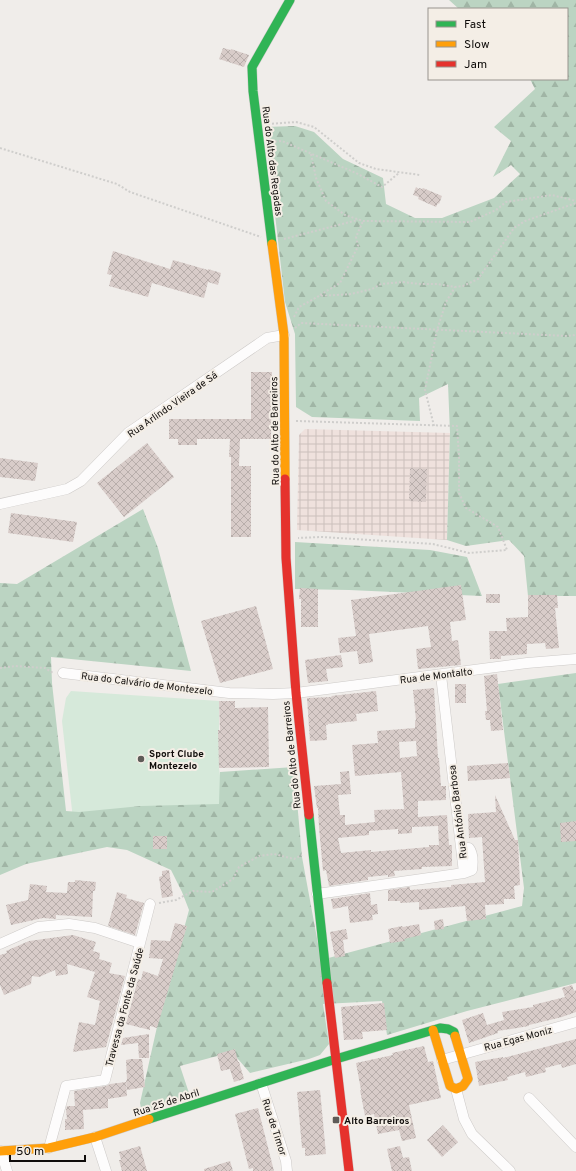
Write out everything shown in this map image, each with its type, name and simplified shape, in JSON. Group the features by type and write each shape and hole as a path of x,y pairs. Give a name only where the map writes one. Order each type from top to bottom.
{"street":[{"name":"Rua do Alto das Regadas","path":"284,335 259,143 253,91 252,67 290,0"},
{"name":"Rua do Alto de Barreiros","path":"284,335 286,558 296,693 312,851 349,1171"},
{"name":"Rua Arlindo Vieira de Sá","path":"0,504 67,489 81,482 128,433 267,338 284,335"},
{"name":"Rua de Montalto","path":"296,693 527,663 576,659"},
{"name":"Rua do Calvário de Montezelo","path":"63,673 229,693 296,693"},
{"name":"Rua António Barbosa","path":"317,894 464,873 441,675"},
{"name":"Travessa da Fonte da Saúde","path":"49,1148 66,1086 105,1080 150,904"},
{"path":"0,944 38,927 69,924 95,928 140,943"},
{"name":"Rua Egas Moniz","path":"442,1060 576,1022"},
{"path":"336,1059 433,1030 440,1028 448,1029 454,1032 468,1079 463,1087 456,1089 450,1086 433,1030"},
{"name":"Rua 25 de Abril","path":"1,1151 49,1148 95,1137 336,1059"},
{"name":"Rua de Timor","path":"261,1083 286,1161 287,1171"},
{"path":"456,1089 464,1119 472,1134 510,1171"},
{"path":"529,1098 576,1147"},
{"path":"95,1137 106,1171"},
{"path":"1,1151 7,1171"}],"path":[{"path":"257,125 296,122 314,127 359,163 376,169 420,175"},
{"path":"259,143 282,142 356,173 382,187 399,173"},
{"path":"0,148 117,184 130,192 272,242 358,220"},
{"path":"311,154 316,178 326,201 346,216 363,221 470,222 496,210 506,202 552,195 576,202"},
{"path":"319,296 351,294 372,289 381,284 403,282 437,284 455,287 462,286 478,278 514,228 525,221 576,202"},
{"path":"293,318 300,307 340,283 358,246 356,237 363,221"},
{"path":"434,426 425,390 437,330 446,302 455,287"},
{"path":"284,335 301,323 576,336"},
{"path":"285,421 457,426 459,493 466,508 498,527 507,550 469,553 433,544 322,537 286,538"},
{"path":"0,668 15,666 45,668 56,675 63,673"},
{"path":"150,904 176,900 193,891 212,892 233,879 239,867 259,856 274,854 294,859 312,851"}],"shaded area":[{"path":"305,429 450,433 447,540 297,530 299,435"}],"green space":[{"path":"449,0 576,0 576,596 528,596 524,556 509,540 466,546 447,540 450,433 448,384 419,398 420,421 312,417 296,407 295,334 285,302 265,127 295,126 314,132 343,159 383,178 386,204 415,218 442,218 494,198 520,174 511,165 493,177 511,141 494,127 535,89 530,80 568,80 568,8 458,8"},
{"path":"143,509 158,548 191,671 51,657 52,683 66,811 79,812 141,806 219,804 220,772 294,767 302,857 321,960 522,906 524,888 498,684 576,673 576,983 467,1011 387,1035 382,1001 323,1004 329,1044 320,1055 250,1073 232,1052 180,1066 191,1099 142,1113 140,1103 163,1000 189,910 171,870 127,850 107,847 26,864 0,875 0,583 17,584"},
{"path":"295,542 430,550 467,557 482,596 295,589"},
{"name":"Sport Clube Montezelo","path":"71,691 219,701 219,768 224,805 73,819 62,721 66,698"}],"building":[{"path":"223,48 249,55 244,67 219,59"},
{"path":"416,187 419,189 423,188 442,196 439,204 438,203 436,207 418,199 419,197 413,195"},
{"path":"113,251 170,269 173,260 221,273 218,285 208,282 204,298 152,283 148,297 109,286 112,275 107,274"},
{"path":"251,372 272,372 271,439 240,439 239,466 251,466 251,537 231,537 230,439 197,439 197,445 178,445 178,439 169,439 169,419 251,419"},
{"path":"147,443 174,477 124,517 97,483"},
{"path":"0,458 38,463 35,481 0,477"},
{"path":"410,468 427,469 426,502 409,501"},
{"path":"11,513 77,522 73,542 8,533"},
{"path":"461,585 466,620 450,622 452,641 458,640 461,665 418,669 416,649 431,647 428,626 369,634 373,662 359,664 357,651 340,653 338,638 356,636 351,600"},
{"path":"300,588 318,589 318,627 301,627 301,599 299,599"},
{"path":"486,594 500,594 500,603 486,603"},
{"path":"528,595 557,595 558,608 555,608 559,648 546,649 545,643 527,644 527,654 501,656 501,659 490,659 489,631 507,631 506,618 528,617"},
{"path":"256,606 273,669 220,683 201,621"},
{"path":"341,655 343,667 326,669 328,681 308,683 305,660"},
{"path":"497,674 503,730 491,731 490,720 486,720 485,711 487,711 484,676"},
{"path":"455,684 466,684 466,703 455,703"},
{"path":"434,688 441,786 446,786 446,800 418,801 418,817 447,815 449,845 452,845 452,866 422,867 422,869 394,871 395,876 388,877 388,875 368,877 368,880 329,886 326,870 323,871 318,808 314,786 341,784 340,772 349,771 351,794 338,795 340,815 345,815 345,825 375,822 374,810 404,809 401,772 355,776 352,745 378,743 377,731 415,728 416,720 413,690","holes":["416,741 417,756 400,758 399,742","438,826 439,845 429,845 429,847 341,853 338,838 369,835 369,831 398,829 398,834 412,833 412,827"]},
{"path":"376,691 378,711 356,714 357,721 328,724 326,725 327,740 310,741 307,698 332,697 331,696"},
{"path":"219,701 235,701 235,708 268,707 269,767 219,768"},
{"path":"508,763 510,778 468,781 467,766"},
{"path":"495,795 515,840 518,840 520,885 514,886 515,899 504,899 504,904 485,905 486,919 467,921 465,906 419,910 419,902 400,903 400,901 388,901 388,890 410,887 410,890 451,887 451,885 485,882 482,837 469,838 468,814 496,812"},
{"path":"576,821 576,841 561,842 560,823"},
{"path":"153,836 167,836 167,849 153,849"},
{"path":"169,870 173,896 162,898 159,877 162,876 162,871"},
{"path":"75,880 96,882 95,891 93,891 92,917 56,915 56,919 43,918 11,925 6,905 28,900 30,884 47,886 46,892 67,893 68,882 75,882"},
{"path":"117,892 127,895 126,898 144,903 135,935 108,926"},
{"path":"370,893 371,905 377,904 378,914 372,915 373,920 350,923 348,906 333,909 331,899"},
{"path":"443,919 444,929 435,930 434,921"},
{"path":"175,923 187,926 157,1028 150,1026 150,1030 126,1024 138,979 141,980 143,971 158,976 163,959 149,958 151,940 170,941"},
{"path":"419,924 421,935 404,939 405,941 390,943 388,929"},
{"path":"346,929 348,939 343,940 345,956 335,958 330,932"},
{"path":"73,935 96,942 93,951 100,953 99,959 112,963 109,973 125,976 106,1047 73,1052 79,1022 95,1025 100,1001 87,997 95,972 67,964 68,974 56,976 55,970 39,977 32,976 31,984 4,995 0,985 0,955 7,953 6,951 29,941"},
{"path":"572,985 574,991 576,990 576,1012 529,1026 498,1031 498,1033 469,1043 462,1020 483,1013 487,1025 504,1020 502,1012 533,1007 533,1005 565,997 562,988"},
{"path":"384,1003 387,1030 362,1032 363,1039 344,1040 341,1007"},
{"path":"149,1034 149,1058 139,1058 138,1043 121,1045 123,1038"},
{"path":"576,1039 576,1064 562,1068 561,1064 545,1068 546,1072 526,1077 525,1072 507,1077 508,1080 479,1086 475,1062 503,1058"},
{"path":"424,1046 428,1062 433,1061 441,1098 409,1105 416,1138 402,1141 399,1130 378,1134 374,1114 365,1116 356,1063 393,1055 392,1053"},
{"path":"235,1049 244,1079 234,1082 230,1069 221,1071 217,1054"},
{"path":"142,1059 145,1087 127,1090 126,1060"},
{"path":"126,1082 127,1096 108,1099 108,1108 83,1110 84,1129 65,1130 67,1106 75,1106 74,1091"},
{"path":"320,1090 326,1154 305,1156 305,1148 302,1148 297,1092"},
{"path":"258,1108 274,1171 253,1171 253,1168 249,1169 235,1114"},
{"path":"443,1125 458,1142 442,1157 427,1140"},
{"path":"140,1146 147,1171 122,1171 119,1160 121,1160 119,1152"},
{"path":"400,1146 403,1158 409,1157 412,1171 392,1171 387,1149"},
{"path":"230,1161 233,1171 204,1171 204,1169"}],"traffic: fast":[{"path":"272,244 253,91 252,67 290,0"},
{"path":"309,815 327,983"},
{"path":"149,1119 336,1059 440,1028 448,1029 454,1032 455,1036"}],"traffic: slow":[{"path":"272,244 284,335 285,479"},
{"path":"433,1030 450,1086 456,1089 463,1086 468,1079 455,1036"},
{"path":"0,1151 49,1148 95,1137 149,1119"}],"traffic: jam":[{"path":"285,479 286,558 296,693 309,815"},
{"path":"327,983 349,1171"}],"place":[{"name":"Sport Clube Montezelo","path":"141,759"},
{"name":"Alto Barreiros","path":"336,1120"}]}
